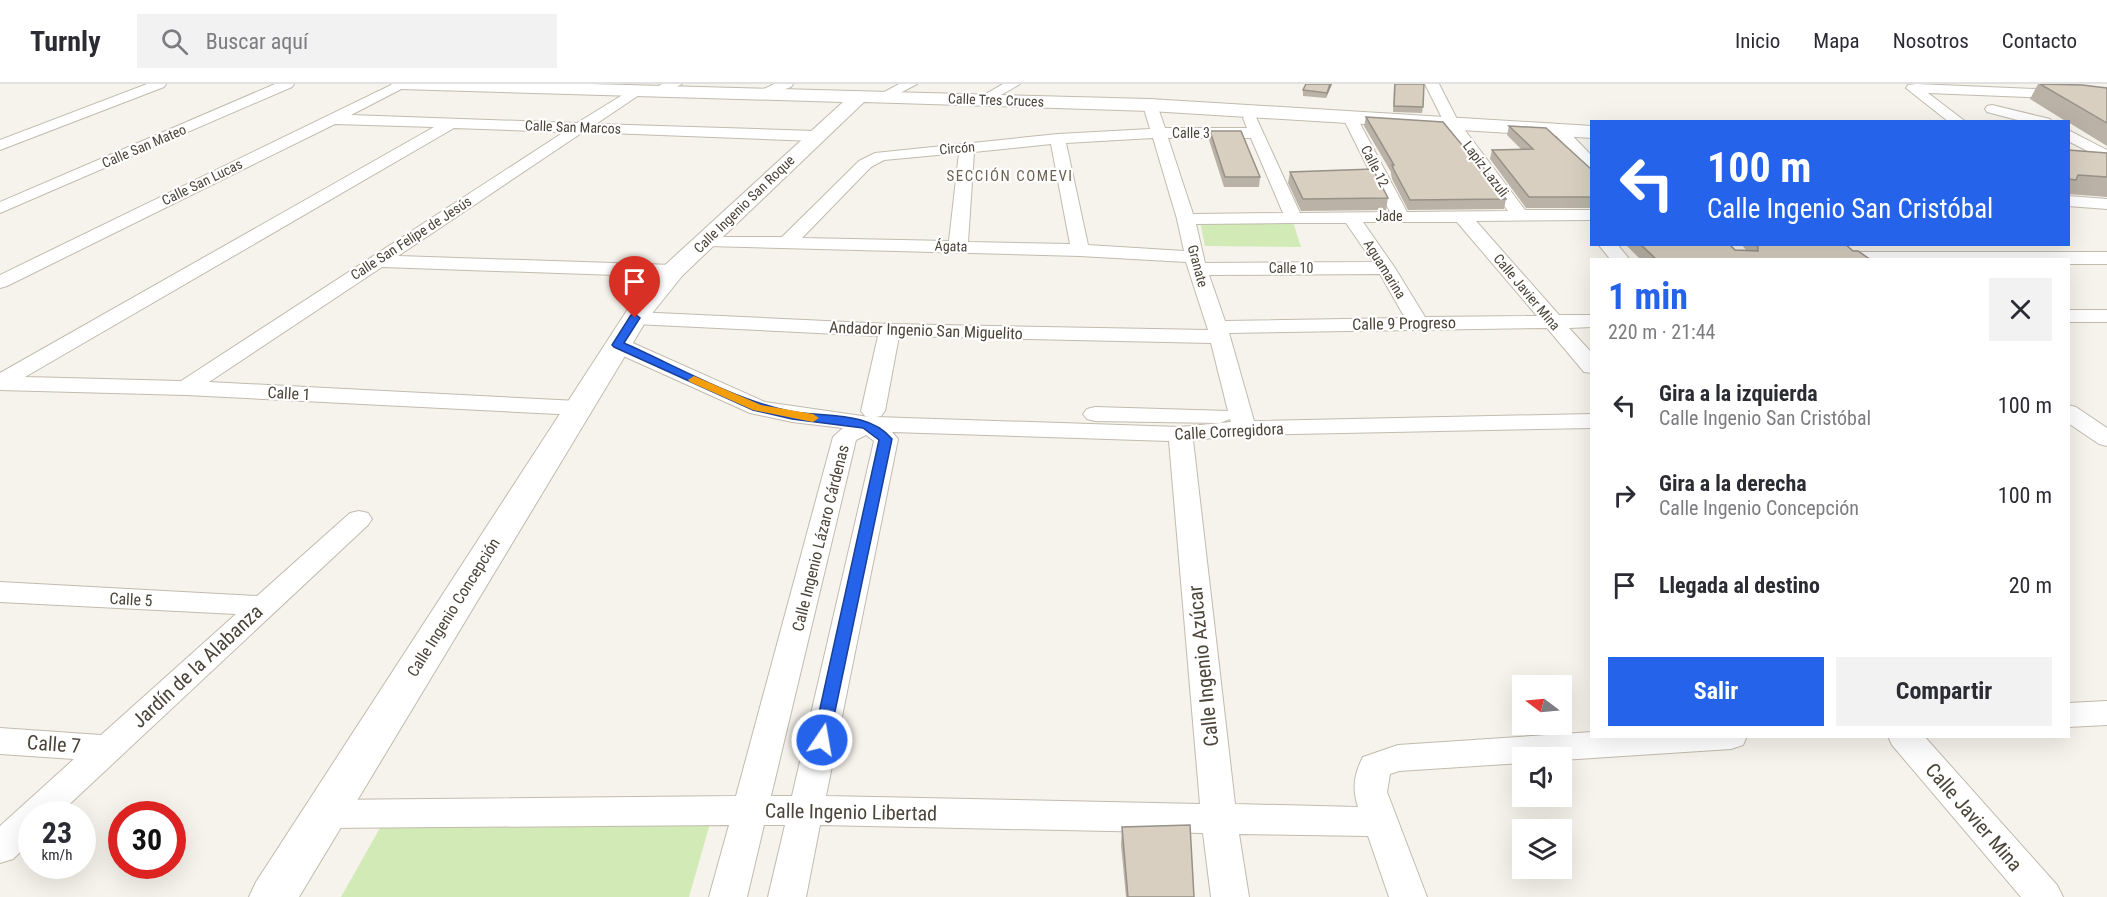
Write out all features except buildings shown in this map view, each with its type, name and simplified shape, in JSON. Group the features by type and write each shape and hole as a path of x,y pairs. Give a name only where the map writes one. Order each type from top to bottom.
{"street":[{"path":"0,145 159,84"},
{"name":"Calle San Mateo","path":"0,207 287,84"},
{"name":"Calle Tres Cruces","path":"402,84 637,90 667,87 882,98 1180,106 1590,132"},
{"name":"Calle San Lucas","path":"0,282 402,84"},
{"path":"763,93 786,84"},
{"path":"882,98 910,84"},
{"path":"982,100 1013,84"},
{"path":"1180,106 1183,84"},
{"name":"Lapiz Lazuli","path":"1432,84 1451,122 1520,215"},
{"path":"1956,120 1913,88 2107,96"},
{"name":"Calle San Felipe de Jesús","path":"186,388 637,90"},
{"name":"Calle Ingenio San Roque","path":"635,318 673,271 859,97"},
{"name":"Granate","path":"1150,105 1186,219 1195,262 1242,422"},
{"path":"1992,109 2037,120"},
{"path":"1246,110 1294,219"},
{"name":"Calle 12","path":"1349,116 1401,216"},
{"name":"Calle San Marcos","path":"330,119 815,136"},
{"path":"0,382 452,123"},
{"path":"1558,129 1590,164"},
{"name":"Calle 3","path":"1160,133 1257,133"},
{"name":"Circón","path":"788,242 871,160 887,155 1058,139 1160,133"},
{"path":"2070,135 2107,156"},
{"path":"0,138 16,138"},
{"path":"1058,139 1080,250"},
{"path":"958,247 968,148"},
{"path":"2078,162 2107,164"},
{"path":"2070,201 2107,204"},
{"name":"Jade","path":"1186,219 1520,215 1588,219"},
{"name":"Aguamarina","path":"1350,216 1386,268 1418,323"},
{"name":"Calle Javier Mina","path":"1462,216 1590,365"},
{"name":"Ágata","path":"707,240 1080,250 1195,262"},
{"path":"1609,246 1619,258"},
{"path":"1843,246 1859,258"},
{"path":"1872,258 1958,251 2107,258"},
{"path":"375,261 673,271"},
{"name":"Calle 10","path":"1195,262 1386,268"},
{"path":"2070,316 2107,316"},
{"name":"Andador Ingenio San Miguelito","path":"635,318 890,330 1217,332"},
{"name":"Calle Ingenio Concepción","path":"273,897 635,318"},
{"name":"Calle 9 Progreso","path":"1217,332 1418,323 1590,321"},
{"path":"870,417 890,330"},
{"path":"618,345 758,408 792,415 1242,422"},
{"path":"692,366 797,409 870,417 886,439 787,897"},
{"name":"Calle 1","path":"0,382 186,388 578,408"},
{"path":"2071,415 2107,416"},
{"path":"2071,415 2107,439"},
{"name":"Calle Corregidora","path":"870,417 1180,434 1242,422 1590,421"},
{"name":"Calle Ingenio Lázaro Cárdenas","path":"728,897 845,438 870,417"},
{"name":"Calle Ingenio Azúcar","path":"1180,434 1219,820 1230,897"},
{"name":"Jardín de la Alabanza","path":"50,801 261,606 359,519"},
{"name":"Calle 5","path":"0,592 261,606"},
{"path":"2070,715 2107,713"},
{"path":"1408,897 1370,792 1375,766 1398,758 1701,738"},
{"name":"Calle Javier Mina","path":"1906,738 2044,897"},
{"name":"Calle 7","path":"0,741 108,748"},
{"name":"Calle Ingenio Libertad","path":"323,814 807,810 1379,822"},
{"path":"0,848 18,832"}],"green space":[{"path":"1200,222 1293,222 1301,247 1205,246"},
{"path":"389,812 713,813 689,897 341,897"}],"slow traffic":[{"path":"694,380 758,408 813,418"}],"district":[{"name":"SECCIÓN COMEVI","path":"1010,176"}],"route":[{"path":"635,318 618,345 758,408 771,412 867,424 886,439 822,740"}]}
